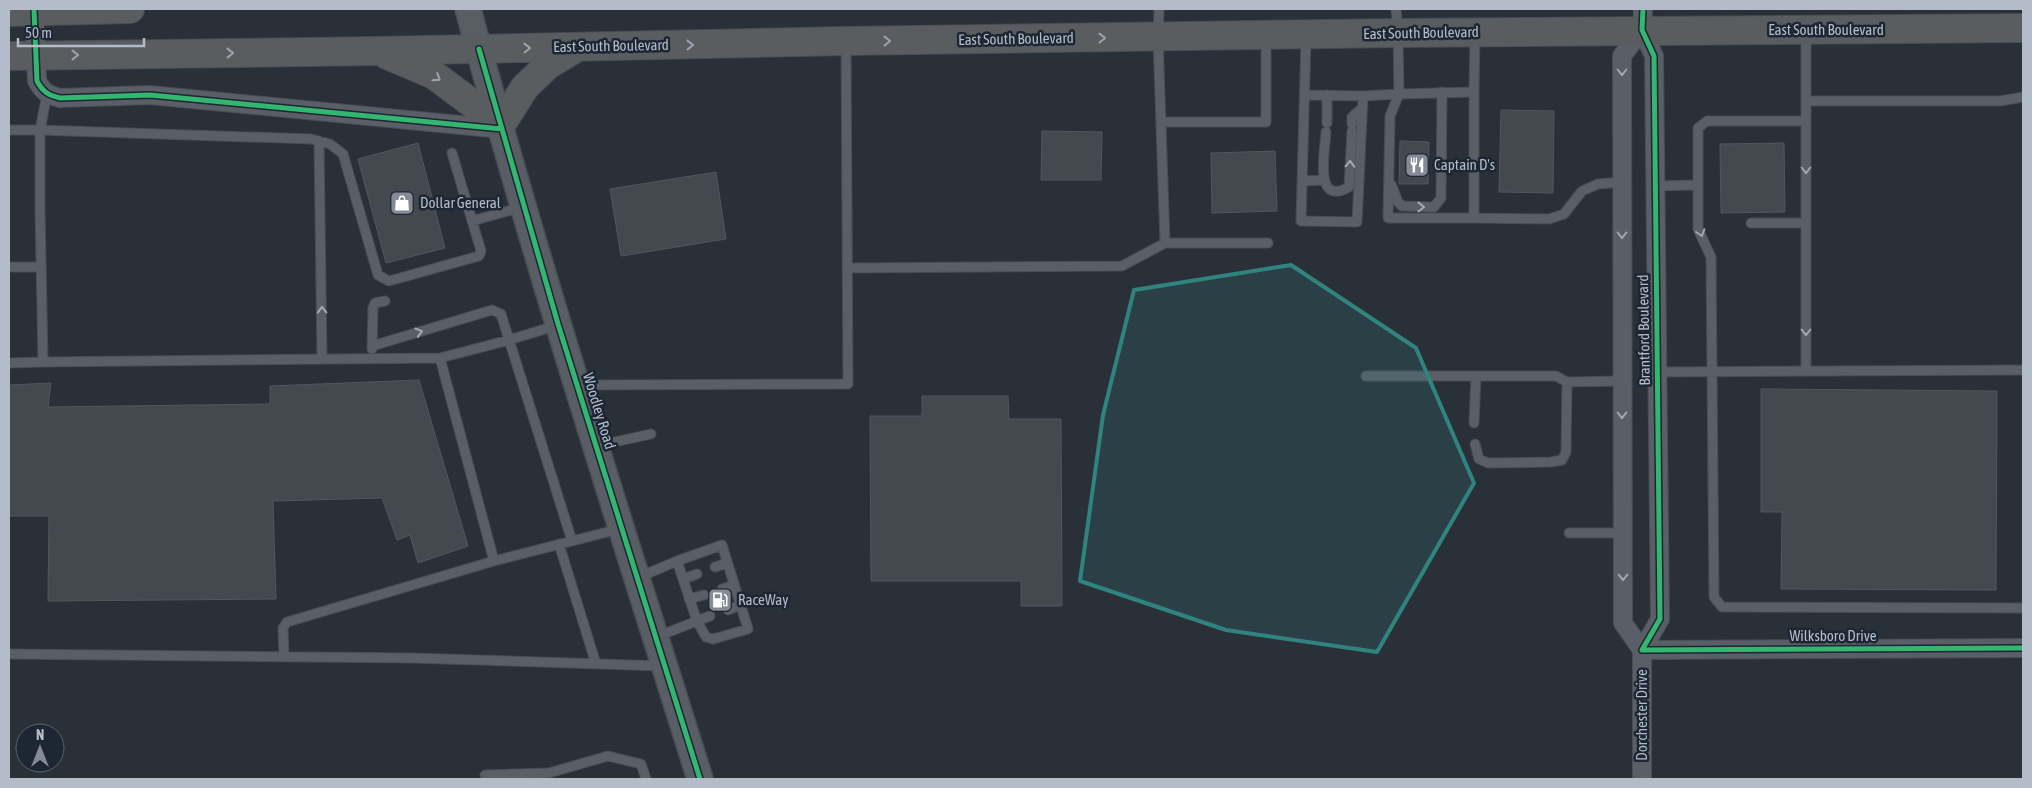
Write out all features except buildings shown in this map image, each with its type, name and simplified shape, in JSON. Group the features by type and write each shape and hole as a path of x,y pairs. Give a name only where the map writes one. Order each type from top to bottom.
{"highway":[{"path":"26,11 130,9"},
{"name":"East South Boulevard","path":"9,56 479,50 846,41 1306,35 1397,21 1475,32 1643,20 1806,30 2023,28"},
{"path":"376,51 434,75 501,127 526,87 548,65 578,47"}],"street":[{"name":"Woodley Road","path":"468,9 558,324 700,779"},
{"path":"26,11 36,55 38,81 41,89 46,94 60,98 157,96 501,127"},
{"name":"Brantford Boulevard","path":"1643,20 1654,56 1660,619 1642,650 1623,623 1622,56 1643,20"},
{"name":"Wilksboro Drive","path":"1642,650 2023,648"},
{"name":"Dorchester Drive","path":"1642,650 1642,779"}],"lane":[{"path":"1159,9 1158,37 1165,243"},
{"path":"1397,21 1399,94 1390,116 1388,218 1549,219 1564,214 1582,191 1598,184 1622,182"},
{"path":"1806,30 1806,371"},
{"path":"1474,218 1475,32"},
{"path":"1306,35 1301,221 1357,222 1363,96"},
{"path":"1161,122 1266,122 1266,36"},
{"path":"577,385 848,384 846,41"},
{"path":"1389,179 1398,202 1402,206 1434,207 1438,204 1441,198 1442,92"},
{"path":"1304,95 1363,96 1474,92"},
{"path":"44,362 40,130 46,94"},
{"path":"1327,95 1324,180 1328,188 1333,192 1340,192 1349,187 1352,117 1363,107"},
{"path":"1806,101 2000,102 2023,97"},
{"path":"1806,121 1707,121 1698,128 1698,229 1711,257 1714,598 1722,607 2023,608"},
{"path":"9,130 311,139 330,144 343,154 378,275 389,281 479,256 481,251 452,154"},
{"path":"320,141 322,359"},
{"path":"1302,181 1324,180"},
{"path":"1656,186 1698,185"},
{"path":"472,221 525,207"},
{"path":"1750,223 1806,223"},
{"path":"847,268 1122,266 1165,243 1268,243"},
{"path":"9,267 41,267"},
{"path":"372,358 373,308 375,303 385,301"},
{"path":"372,346 492,310 501,314 572,541"},
{"path":"9,363 440,358 510,340 558,324"},
{"path":"440,358 494,561"},
{"path":"1657,372 2023,370"},
{"path":"1366,376 1556,376 1567,382 1622,381"},
{"path":"1474,423 1476,376"},
{"path":"1474,444 1479,459 1488,463 1551,462 1562,460 1566,452 1567,382"},
{"path":"596,446 651,434"},
{"path":"284,656 283,628 288,622 494,561 622,528"},
{"path":"1569,533 1623,533"},
{"path":"559,544 596,664"},
{"path":"638,578 677,561 722,546 748,629 713,639 706,637 689,600 677,561"},
{"path":"715,567 727,563"},
{"path":"683,579 697,574"},
{"path":"722,589 734,585"},
{"path":"689,600 704,595"},
{"path":"728,610 740,605"},
{"path":"656,637 710,616"},
{"path":"9,654 412,658 665,666"},
{"path":"486,779 485,775 549,773 608,756 641,764 646,779"}],"highlighted area":[{"path":"1291,265 1416,348 1474,483 1377,652 1226,630 1080,581 1103,415 1134,290"}],"cycle path":[{"path":"34,9 37,81 41,88 52,96 60,98 150,95 502,129"},
{"path":"1642,650 1660,619 1654,56 1642,30 1643,9"},
{"path":"479,49 558,324 700,779"},
{"path":"1642,650 2023,648"}],"place":[{"name":"Captain D's","path":"1417,165"},
{"name":"Dollar General","path":"402,203"},
{"name":"RaceWay","path":"720,600"}]}
